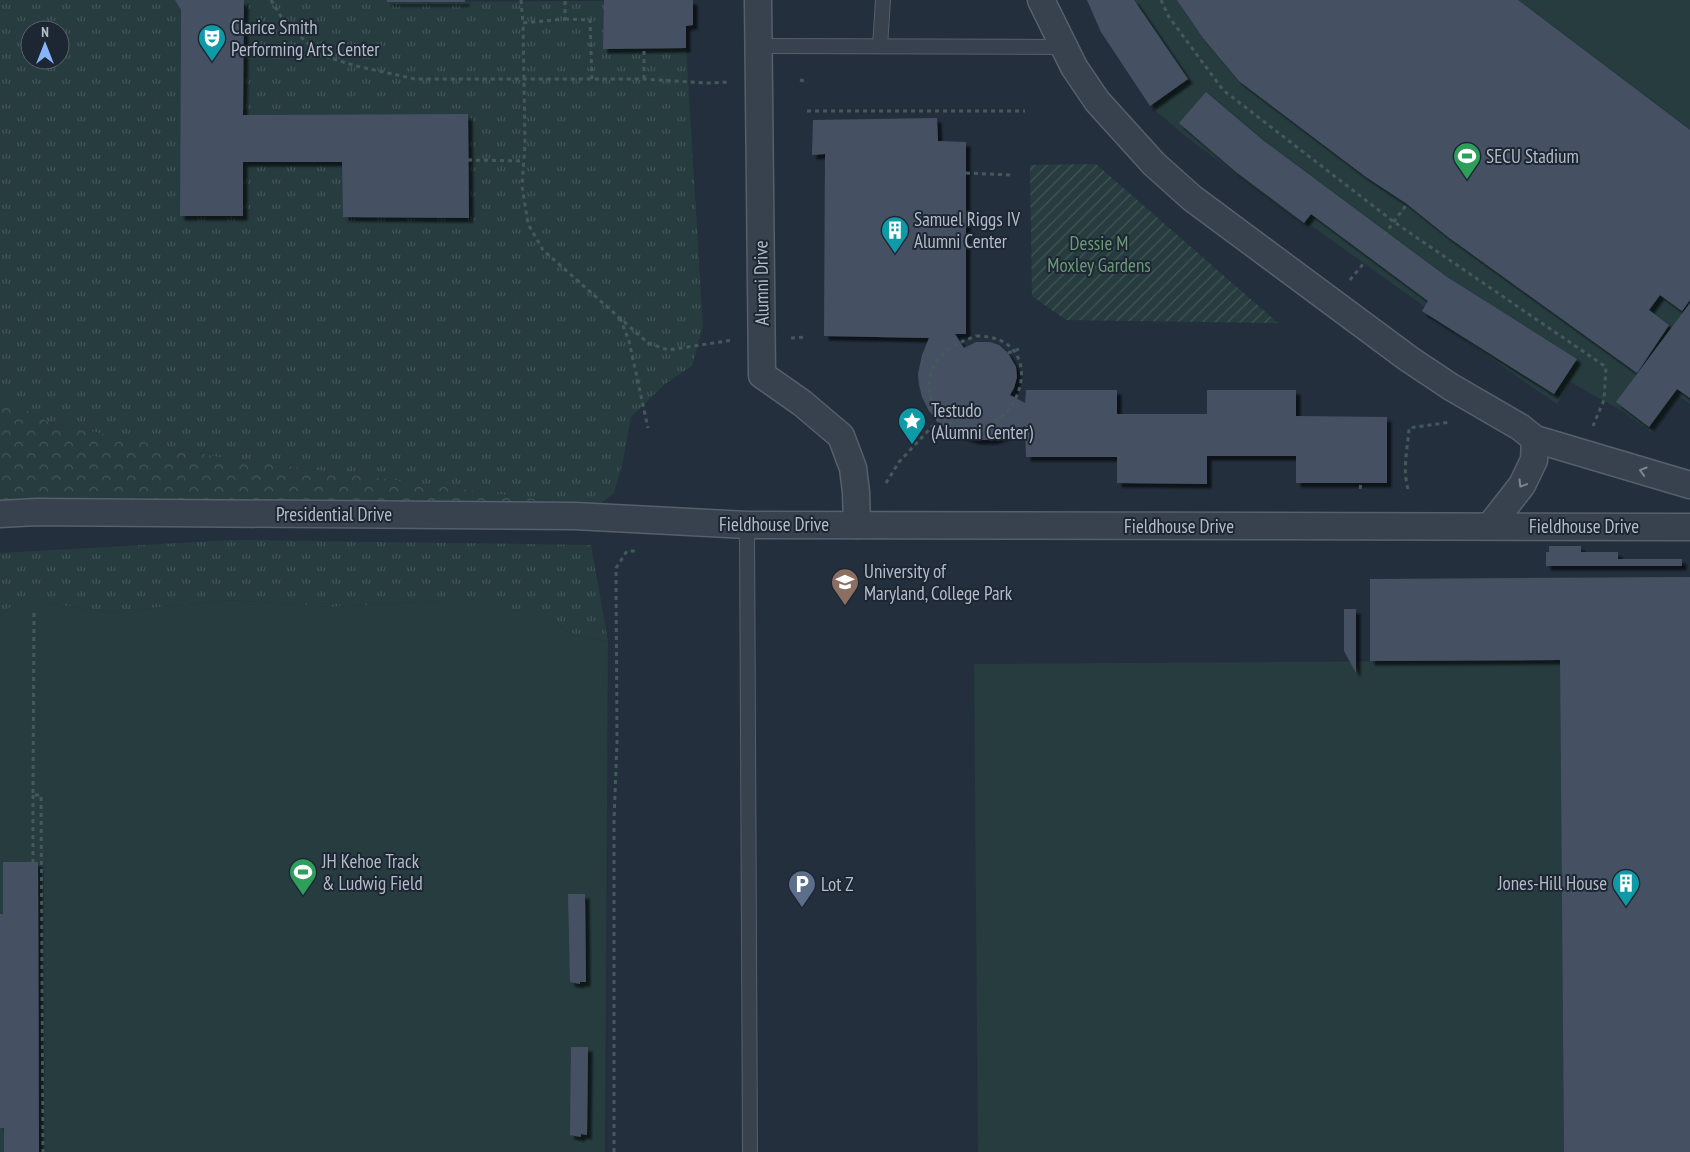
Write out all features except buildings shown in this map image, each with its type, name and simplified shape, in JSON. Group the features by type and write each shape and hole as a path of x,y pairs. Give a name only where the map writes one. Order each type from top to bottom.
{"street":[{"name":"Alumni Drive","path":"758,0 762,375 802,403 841,436 853,468 857,525"},
{"path":"1041,0 1074,67 1097,102 1154,164 1192,198 1409,359 1451,388 1520,427 1535,439 1690,485"},
{"path":"1490,526 1522,485 1534,460 1535,439"},
{"name":"Presidential Drive","path":"0,514 37,512 545,516 668,522"},
{"name":"Fieldhouse Drive","path":"668,522 747,525 1690,527"}],"lane":[{"path":"880,46 883,0"},
{"path":"758,46 1064,47"},
{"path":"747,525 750,1152"}],"path":[{"path":"271,0 285,23 321,55 415,79 644,79 708,83 737,81"},
{"path":"521,0 526,143 522,186 528,224 542,250 648,343 668,350 740,338"},
{"path":"1161,0 1169,17 1223,90 1394,222 1606,367 1604,400 1592,427"},
{"path":"564,20 565,1"},
{"path":"523,23 590,20 592,80"},
{"path":"644,49 644,79"},
{"path":"800,80 808,82"},
{"path":"807,110 1025,110"},
{"path":"468,160 524,161"},
{"path":"966,173 1011,175"},
{"path":"1384,235 1406,204"},
{"path":"1354,274 1364,263"},
{"path":"620,318 628,341 648,428"},
{"path":"976,336 990,336 1005,342 1014,350 1020,362 1022,377 1020,388 1007,410 999,419 987,426 965,428 953,424 942,417 933,404 929,392 932,370 940,357 960,342 976,336"},
{"path":"1008,353 1019,349"},
{"path":"882,490 899,462 942,417"},
{"path":"1408,489 1405,479 1409,428 1454,422"},
{"path":"1360,489 1361,483"},
{"path":"614,1152 614,820 617,742 616,568 627,552 641,552"},
{"path":"33,862 34,613"},
{"path":"33,795 41,795 43,1152"}],"green space":[{"path":"0,0 175,0 181,10 180,216 243,216 243,162 342,162 343,217 469,218 467,114 243,115 244,0 387,0 388,2 604,1 603,49 686,48 703,327 692,366 665,384 631,417 623,461 614,493 596,507 218,457 50,423 0,396"},
{"name":"SECU Stadium","path":"1087,0 1690,0 1690,404 1679,396 1652,433 1622,411 1570,382 1557,404 1427,314 1429,310 1312,226 1309,229 1184,135 1150,106 1101,32"},
{"name":"Dessie M Moxley Gardens","path":"1096,164 1278,323 1066,320 1032,296 1030,165"},
{"path":"0,396 50,423 218,457 596,507 0,506"},
{"path":"232,540 591,545 608,641 575,636 550,620 439,601 330,607 232,600 111,612 47,603 9,608 0,616 0,553"},
{"name":"JH Kehoe Track & Ludwig Field","path":"475,599 550,620 575,636 608,641 605,1152 0,1152 0,617 8,608 28,603 47,603 111,612 232,600 330,607"},
{"path":"1560,660 1564,1152 978,1152 974,664"}],"place":[{"name":"Clarice Smith Performing Arts Center","path":"212,62"},
{"name":"SECU Stadium","path":"1467,180"},
{"name":"Samuel Riggs IV Alumni Center","path":"895,254"},
{"name":"Testudo (Alumni Center)","path":"912,445"},
{"name":"University of Maryland, College Park","path":"845,606"},
{"name":"JH Kehoe Track & Ludwig Field","path":"303,896"},
{"name":"Jones-Hill House","path":"1626,907"},
{"name":"Lot Z","path":"802,908"}]}
